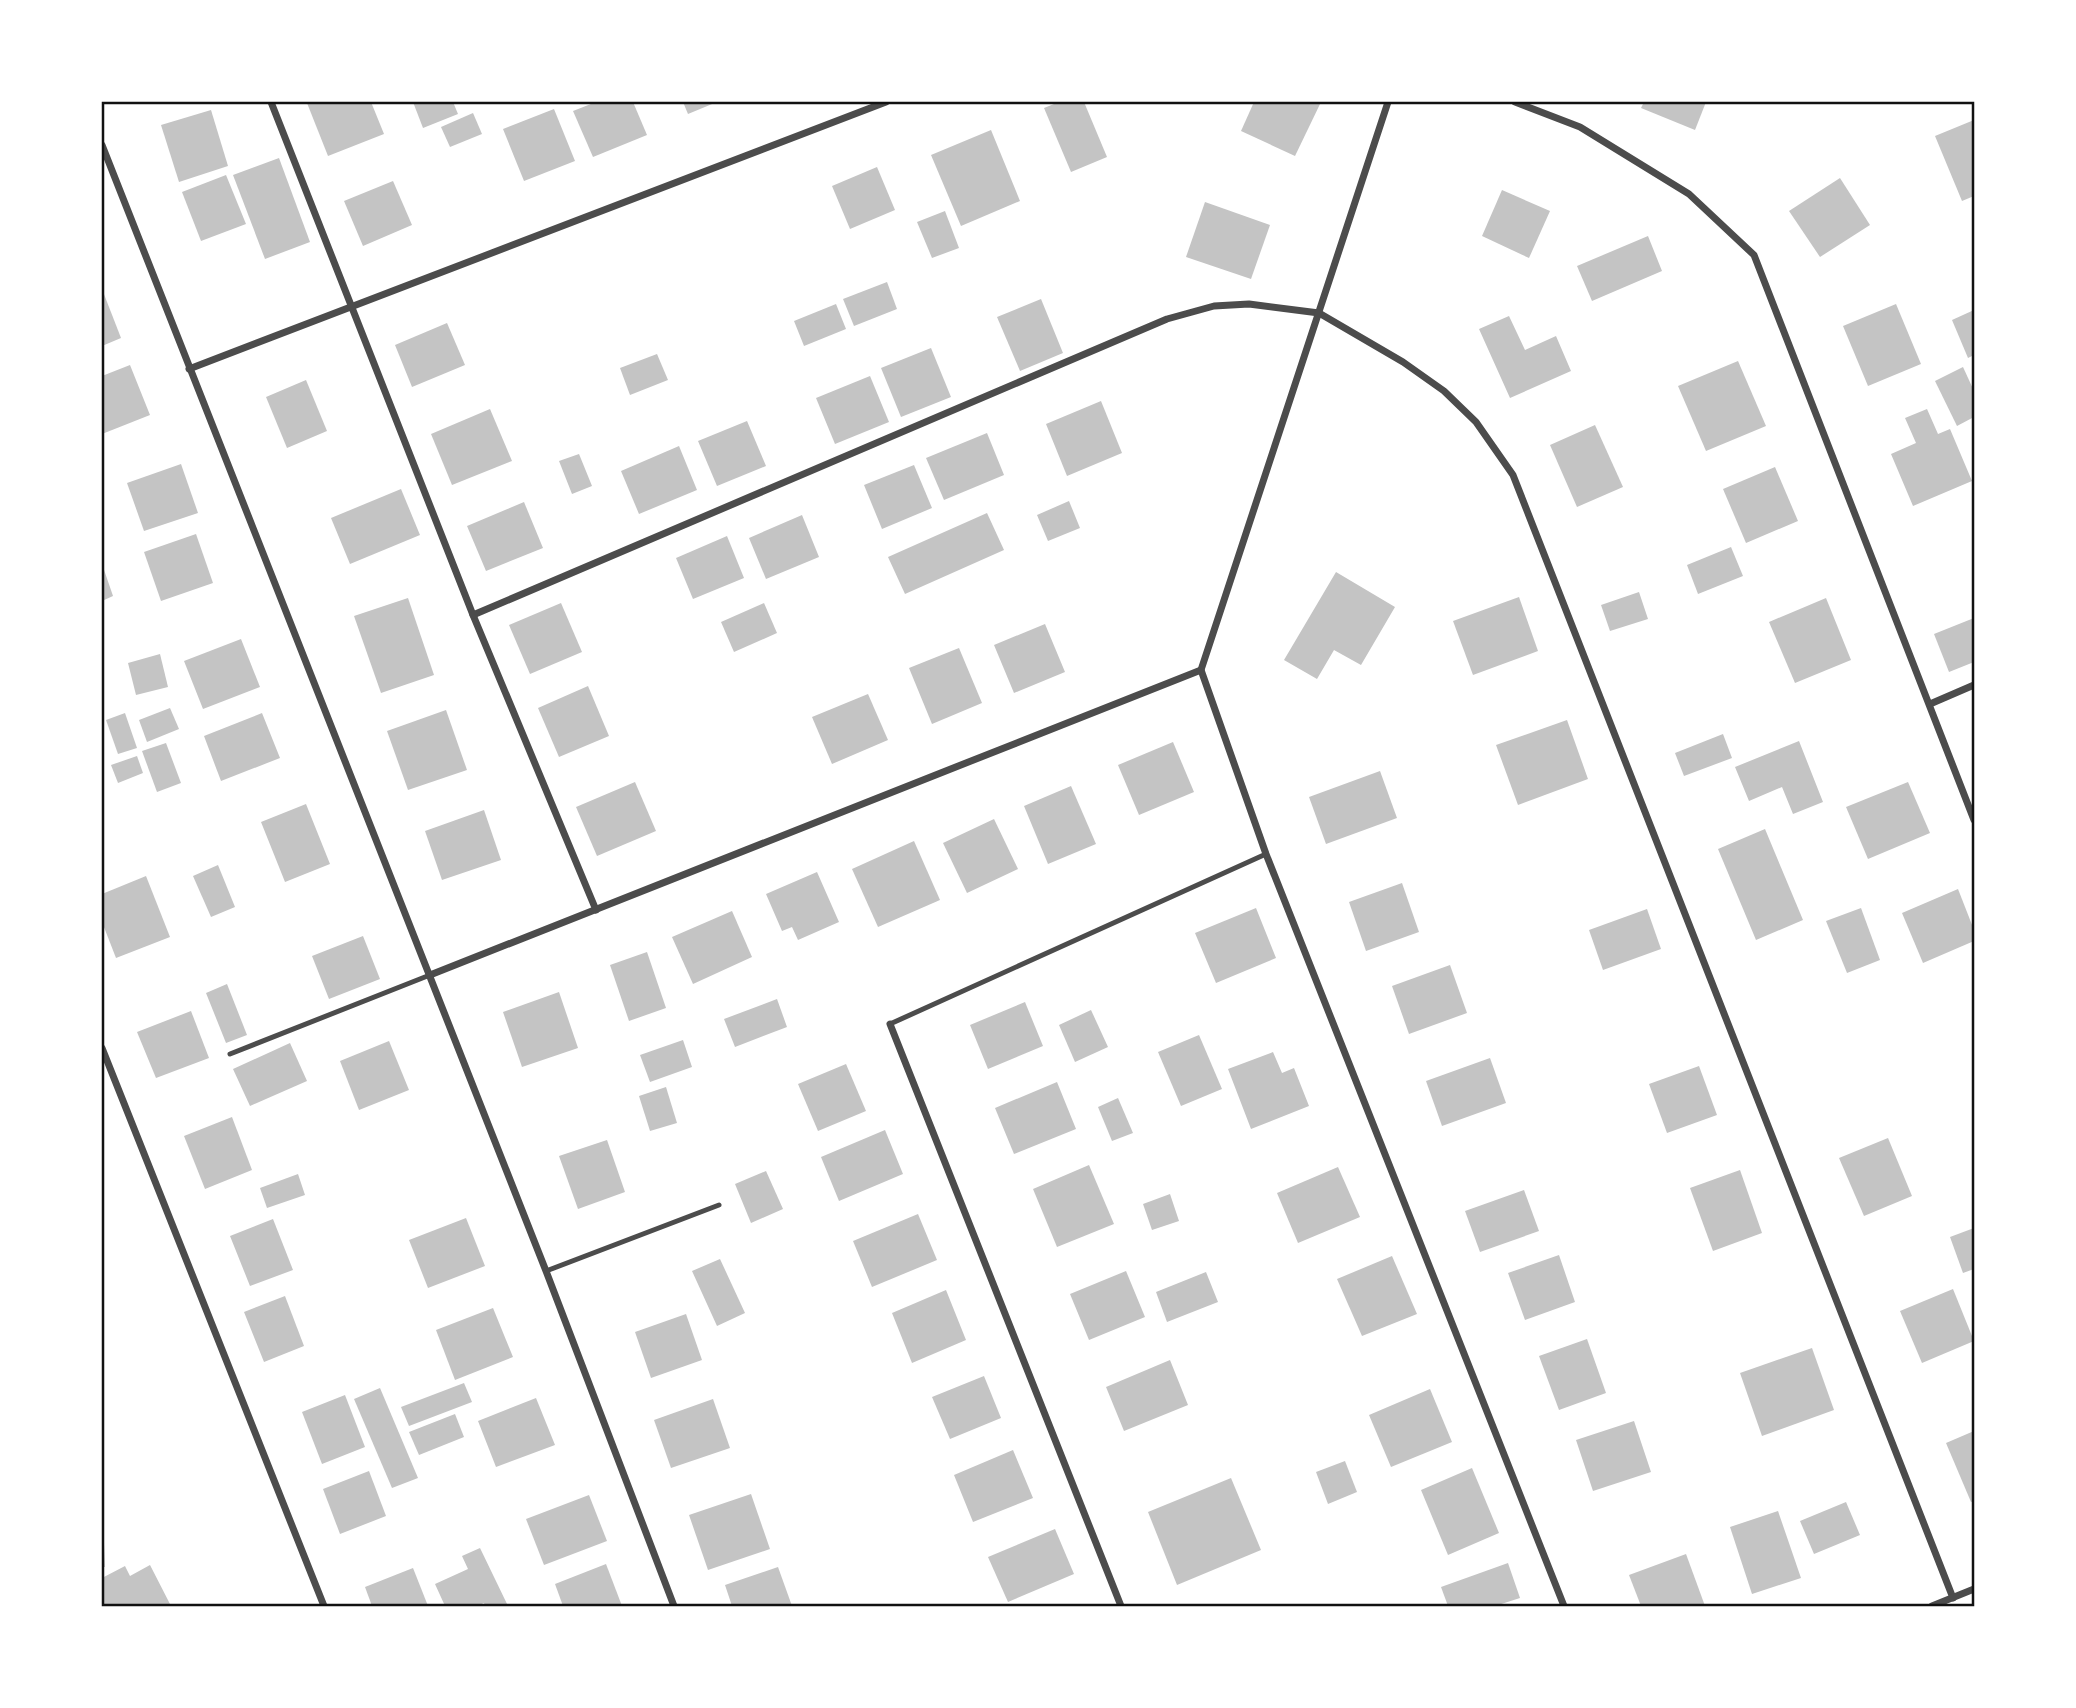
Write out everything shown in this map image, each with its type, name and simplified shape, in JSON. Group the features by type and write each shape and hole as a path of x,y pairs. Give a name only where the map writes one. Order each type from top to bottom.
{"street":[{"path":"271,102 473,615 596,910"},
{"path":"189,369 886,102"},
{"path":"1388,102 1201,670 1266,854 1564,1606"},
{"path":"1515,102 1580,127 1689,194 1754,255 1975,820"},
{"path":"102,145 546,1271 674,1606"},
{"path":"473,615 1167,319 1214,306 1249,304 1319,313 1403,362 1444,391 1476,422 1513,475 1953,1598"},
{"path":"430,975 1201,670"},
{"path":"1930,704 1975,685"},
{"path":"890,1024 1121,1606"},
{"path":"102,1048 324,1606"},
{"path":"1932,1606 1975,1589"}],"lane":[{"path":"890,1024 1266,854"},
{"path":"230,1054 430,975"},
{"path":"546,1271 719,1205"}],"building":[{"path":"371,102 384,134 328,156 307,103"},
{"path":"413,102 453,102 458,114 423,128"},
{"path":"596,102 633,102 647,135 593,157 573,111"},
{"path":"683,102 717,102 688,114"},
{"path":"1059,102 1084,102 1107,157 1071,172 1044,108"},
{"path":"1254,102 1321,102 1295,156 1241,131"},
{"path":"1644,102 1706,102 1695,130 1641,108"},
{"path":"554,109 575,161 524,181 503,129"},
{"path":"211,110 228,166 179,182 161,125"},
{"path":"473,113 482,134 450,147 441,127"},
{"path":"1974,120 1974,196 1962,201 1935,136"},
{"path":"991,130 1020,201 961,226 931,155"},
{"path":"279,158 310,242 265,259 233,175"},
{"path":"877,167 895,210 850,229 832,186"},
{"path":"226,175 246,224 201,241 182,192"},
{"path":"1840,178 1870,225 1820,257 1789,211"},
{"path":"393,181 412,225 363,246 344,201"},
{"path":"1502,190 1550,211 1529,258 1482,236"},
{"path":"1205,202 1270,225 1251,279 1186,257"},
{"path":"945,211 959,248 932,258 917,222"},
{"path":"1648,236 1662,271 1592,301 1577,266"},
{"path":"887,282 897,309 854,326 843,299"},
{"path":"102,289 121,338 102,346"},
{"path":"1041,299 1063,353 1020,371 997,317"},
{"path":"836,304 846,329 804,346 794,321"},
{"path":"1896,304 1921,364 1868,386 1843,326"},
{"path":"1974,310 1974,355 1968,358 1952,320"},
{"path":"1509,316 1525,350 1556,336 1571,371 1510,398 1479,329"},
{"path":"447,323 465,365 412,387 395,345"},
{"path":"931,348 951,397 901,417 881,368"},
{"path":"657,354 668,380 630,395 620,368"},
{"path":"1738,361 1766,426 1706,451 1678,386"},
{"path":"130,365 150,415 102,434 102,376"},
{"path":"1963,367 1974,391 1974,417 1957,426 1935,381"},
{"path":"870,376 889,422 835,444 816,398"},
{"path":"306,380 327,431 287,448 266,397"},
{"path":"1101,401 1122,453 1067,476 1046,424"},
{"path":"490,409 512,461 452,485 431,434"},
{"path":"1927,409 1938,434 1950,429 1972,481 1913,506 1891,454 1916,443 1905,418"},
{"path":"747,421 766,466 717,486 698,441"},
{"path":"1595,425 1623,487 1577,507 1550,445"},
{"path":"987,433 1004,475 944,500 926,458"},
{"path":"679,446 697,490 639,514 621,471"},
{"path":"579,454 592,486 572,494 559,461"},
{"path":"181,464 198,513 144,531 127,483"},
{"path":"914,465 932,508 882,529 864,485"},
{"path":"1775,467 1798,521 1746,543 1723,489"},
{"path":"401,489 420,535 350,564 331,518"},
{"path":"1069,501 1080,528 1048,541 1037,515"},
{"path":"524,502 543,548 486,571 467,526"},
{"path":"987,513 1004,550 905,594 888,557"},
{"path":"802,515 819,557 766,579 749,538"},
{"path":"196,534 213,583 161,601 144,552"},
{"path":"727,536 744,578 693,599 676,558"},
{"path":"1731,547 1743,576 1698,594 1687,565"},
{"path":"102,564 113,596 102,601"},
{"path":"1336,572 1395,607 1361,665 1334,650 1317,679 1284,660"},
{"path":"1639,592 1648,619 1610,631 1601,605"},
{"path":"1519,597 1538,651 1473,675 1453,621"},
{"path":"408,598 434,675 381,693 354,616"},
{"path":"1826,598 1851,660 1795,683 1769,622"},
{"path":"561,603 582,652 530,674 509,625"},
{"path":"764,603 777,633 734,652 721,622"},
{"path":"1974,618 1974,662 1949,672 1934,634"},
{"path":"1045,624 1065,672 1014,693 994,645"},
{"path":"241,639 260,687 203,709 184,661"},
{"path":"959,648 982,703 932,724 909,668"},
{"path":"160,654 168,687 136,695 128,663"},
{"path":"588,686 609,736 559,757 538,708"},
{"path":"868,694 888,740 832,764 812,717"},
{"path":"170,708 179,729 147,742 139,720"},
{"path":"446,710 467,770 408,790 387,731"},
{"path":"125,713 137,748 118,754 106,720"},
{"path":"262,713 280,758 221,781 204,736"},
{"path":"1567,720 1588,779 1518,805 1496,745"},
{"path":"1723,734 1732,758 1684,776 1675,753"},
{"path":"1799,741 1823,802 1793,814 1782,787 1749,801 1735,767"},
{"path":"1173,742 1194,792 1139,815 1118,765"},
{"path":"166,743 181,783 157,792 142,751"},
{"path":"137,756 143,773 118,783 111,765"},
{"path":"1380,771 1397,818 1326,844 1309,797"},
{"path":"635,782 656,831 597,856 576,807"},
{"path":"1908,782 1930,833 1868,859 1846,807"},
{"path":"1071,786 1096,844 1048,864 1024,806"},
{"path":"306,804 330,864 285,882 261,822"},
{"path":"484,810 501,860 442,880 425,831"},
{"path":"994,819 1018,869 967,893 943,843"},
{"path":"1765,829 1803,920 1756,940 1718,849"},
{"path":"914,841 940,900 878,927 852,869"},
{"path":"218,865 235,907 211,917 193,876"},
{"path":"817,872 839,922 798,940 792,927 782,931 766,894"},
{"path":"146,876 170,937 116,958 102,922 102,894"},
{"path":"1402,883 1419,932 1366,951 1349,902"},
{"path":"1958,889 1974,930 1974,941 1923,963 1902,913"},
{"path":"1256,908 1276,958 1216,983 1195,933"},
{"path":"1861,908 1880,960 1847,973 1826,921"},
{"path":"1647,909 1661,949 1603,970 1589,930"},
{"path":"732,911 752,957 693,984 672,937"},
{"path":"363,936 380,979 329,999 312,956"},
{"path":"647,952 666,1008 629,1021 610,965"},
{"path":"1450,965 1467,1013 1409,1034 1392,986"},
{"path":"227,984 247,1035 226,1043 206,993"},
{"path":"559,992 578,1048 522,1067 503,1012"},
{"path":"777,999 787,1027 735,1047 724,1019"},
{"path":"1025,1002 1043,1046 988,1069 970,1025"},
{"path":"1091,1010 1108,1047 1075,1062 1059,1025"},
{"path":"191,1011 209,1058 156,1078 137,1032"},
{"path":"1199,1035 1222,1089 1181,1106 1158,1052"},
{"path":"683,1040 692,1067 650,1082 640,1055"},
{"path":"389,1041 409,1090 359,1110 340,1061"},
{"path":"290,1043 307,1081 250,1106 233,1069"},
{"path":"1273,1052 1282,1073 1294,1068 1309,1106 1251,1129 1228,1069"},
{"path":"1490,1058 1506,1103 1442,1126 1426,1081"},
{"path":"846,1064 866,1111 818,1131 798,1084"},
{"path":"1699,1066 1717,1115 1667,1133 1649,1084"},
{"path":"1057,1082 1076,1129 1014,1154 995,1108"},
{"path":"666,1087 677,1123 650,1131 639,1096"},
{"path":"1118,1098 1133,1133 1112,1141 1098,1107"},
{"path":"232,1117 252,1170 205,1189 184,1136"},
{"path":"885,1130 903,1174 839,1201 821,1157"},
{"path":"1888,1138 1912,1196 1864,1216 1839,1158"},
{"path":"607,1140 625,1192 578,1209 559,1156"},
{"path":"1089,1165 1114,1224 1057,1247 1033,1189"},
{"path":"1338,1167 1360,1217 1298,1243 1277,1193"},
{"path":"1740,1170 1762,1233 1713,1251 1690,1188"},
{"path":"766,1171 783,1209 751,1223 735,1184"},
{"path":"298,1174 305,1195 267,1208 260,1188"},
{"path":"1524,1190 1539,1231 1480,1252 1465,1211"},
{"path":"1170,1194 1179,1221 1152,1230 1143,1204"},
{"path":"918,1214 937,1260 872,1287 853,1241"},
{"path":"466,1218 485,1266 428,1288 409,1240"},
{"path":"273,1219 293,1270 250,1286 230,1236"},
{"path":"1974,1228 1974,1269 1963,1273 1950,1237"},
{"path":"1559,1255 1575,1302 1525,1320 1508,1273"},
{"path":"1392,1256 1417,1314 1362,1336 1337,1279"},
{"path":"720,1259 745,1313 717,1326 692,1271"},
{"path":"1126,1271 1145,1317 1089,1340 1070,1294"},
{"path":"1206,1272 1218,1302 1167,1322 1156,1292"},
{"path":"1953,1289 1974,1341 1922,1363 1900,1311"},
{"path":"946,1290 966,1340 912,1363 892,1313"},
{"path":"285,1296 304,1346 264,1362 244,1312"},
{"path":"493,1308 513,1357 455,1380 436,1330"},
{"path":"686,1314 702,1360 651,1378 635,1332"},
{"path":"1587,1339 1606,1393 1559,1410 1539,1356"},
{"path":"1812,1348 1834,1410 1762,1436 1740,1373"},
{"path":"1170,1360 1188,1405 1124,1431 1106,1387"},
{"path":"984,1376 1001,1418 950,1439 932,1397"},
{"path":"464,1383 472,1402 409,1426 401,1407"},
{"path":"380,1388 418,1478 392,1488 354,1399"},
{"path":"1430,1389 1452,1442 1391,1467 1369,1415"},
{"path":"345,1395 365,1447 322,1464 302,1412"},
{"path":"536,1398 555,1445 496,1467 478,1421"},
{"path":"713,1399 730,1448 671,1468 654,1420"},
{"path":"455,1414 464,1437 419,1455 409,1432"},
{"path":"1634,1421 1651,1472 1593,1491 1576,1440"},
{"path":"1974,1431 1974,1501 1971,1502 1946,1443"},
{"path":"1013,1450 1033,1498 973,1522 954,1475"},
{"path":"1345,1461 1357,1492 1328,1504 1316,1472"},
{"path":"1472,1468 1499,1533 1448,1555 1421,1490"},
{"path":"369,1471 386,1516 340,1534 323,1489"},
{"path":"1231,1478 1261,1550 1177,1585 1148,1512"},
{"path":"751,1494 770,1549 708,1570 689,1515"},
{"path":"589,1495 607,1541 544,1565 526,1519"},
{"path":"1846,1502 1860,1535 1814,1554 1800,1521"},
{"path":"1778,1511 1801,1578 1752,1594 1730,1527"},
{"path":"1055,1529 1074,1574 1008,1602 988,1557"},
{"path":"104,1543 105,1567 102,1567"},
{"path":"480,1548 508,1606 485,1606 484,1603 477,1606 445,1606 435,1584 468,1569 462,1556"},
{"path":"1686,1554 1705,1606 1641,1606 1629,1575"},
{"path":"1508,1563 1520,1598 1495,1606 1448,1606 1441,1587"},
{"path":"606,1564 622,1606 563,1606 555,1584"},
{"path":"150,1565 171,1606 102,1606 102,1578 125,1566 130,1576"},
{"path":"778,1567 792,1606 732,1606 725,1585"},
{"path":"413,1568 428,1606 372,1606 365,1587"}]}
